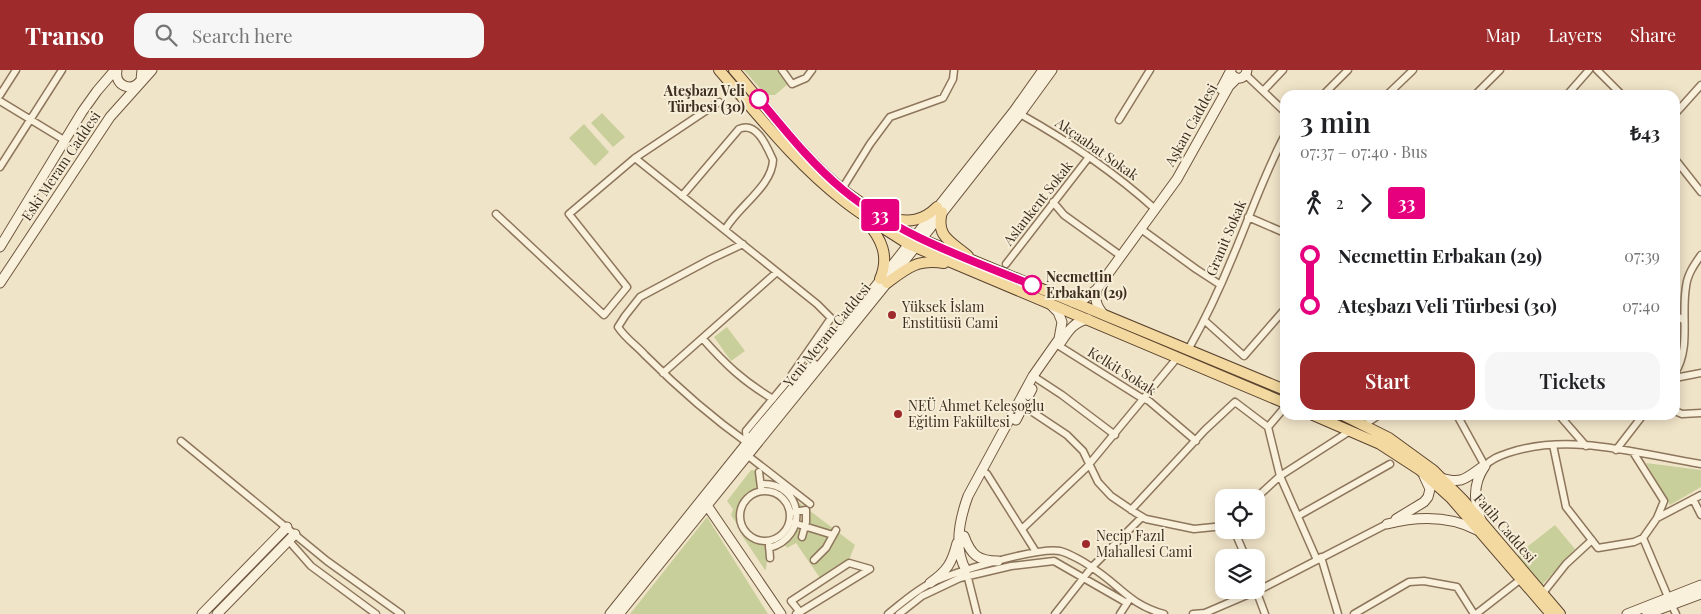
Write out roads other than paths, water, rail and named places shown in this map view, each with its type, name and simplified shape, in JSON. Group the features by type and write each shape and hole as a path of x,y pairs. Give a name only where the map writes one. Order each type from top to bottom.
{"main road":[{"path":"720,70 800,163 857,211 955,264 1088,319 1280,403"},
{"path":"734,70 805,152 842,189 915,242 974,262 1280,388"},
{"path":"882,217 912,221 940,210"},
{"path":"940,210 939,226 944,236 974,262"},
{"path":"857,211 877,234 882,243 885,261 884,281"},
{"path":"884,281 916,264 928,262 955,264"},
{"path":"1325,420 1386,447 1422,467"},
{"path":"1354,420 1389,438 1422,467"},
{"name":"Fatih Caddesi","path":"1422,467 1441,478 1551,614"},
{"name":"Fatih Caddesi","path":"1422,467 1482,528 1560,614"}],"street":[{"path":"0,95 16,70"},
{"path":"0,167 62,70"},
{"path":"114,71 123,86 132,87 139,84 142,70"},
{"name":"Eski Meram Caddesi","path":"0,283 102,128 119,105 152,70"},
{"path":"782,70 792,84 806,78 812,70"},
{"path":"842,189 870,144 890,117 943,98 954,79 954,70"},
{"name":"Yeni Meram Caddesi","path":"610,614 884,281 940,210 1043,70"},
{"name":"Yeni Meram Caddesi","path":"940,210 1020,114 1052,70"},
{"path":"1119,120 1150,70"},
{"path":"1231,70 1232,75 1243,74 1280,107"},
{"name":"Aşkan Caddesi","path":"1170,187 1173,178 1231,70"},
{"path":"1263,91 1283,70"},
{"path":"1328,90 1348,70"},
{"path":"1392,90 1413,70"},
{"path":"1480,90 1500,70"},
{"path":"1571,90 1589,70"},
{"name":"Eski Meram Caddesi","path":"1,241 89,101 114,71"},
{"path":"1599,71 1617,90"},
{"name":"Aşkan Caddesi","path":"1097,289 1177,179 1228,86 1243,74"},
{"path":"1680,108 1701,85"},
{"path":"0,101 64,140"},
{"path":"496,214 604,314 627,287 569,214 635,158 719,102"},
{"name":"Akçaabat Sokak","path":"1020,114 1069,142 1131,187 1155,209"},
{"path":"682,196 739,129 750,127 755,130 773,160 773,165 770,175 730,221 725,230"},
{"name":"Granit Sokak","path":"1188,350 1233,257 1248,217 1280,146"},
{"name":"Aslankent Sokak","path":"1006,264 1090,157"},
{"path":"635,158 817,304 831,318 786,383 746,431 750,445"},
{"path":"1680,165 1701,192"},
{"path":"1053,202 1064,215 1121,256"},
{"path":"1248,217 1280,231"},
{"path":"1141,229 1219,284"},
{"path":"743,244 640,297 618,327 626,339 644,353 712,418 750,445"},
{"path":"1680,362 1683,356 1686,287 1690,270 1701,255"},
{"path":"663,373 777,272"},
{"path":"1072,302 1084,299 1097,289"},
{"path":"1097,289 1095,299 1104,315"},
{"path":"1048,302 1058,312 1062,322 1058,345"},
{"path":"1204,320 1244,356 1280,315"},
{"path":"1680,318 1684,321"},
{"path":"888,614 944,573 950,564 984,472 1035,378 1072,326 1077,322 1088,319"},
{"path":"703,338 724,362 747,383 773,399"},
{"name":"Kelkit Sokak","path":"1058,345 1150,401 1196,441"},
{"path":"1022,529 1089,465 1177,358"},
{"path":"1680,377 1701,373"},
{"path":"1035,378 1062,395 1115,435"},
{"path":"1131,510 1235,402 1268,427 1280,476 1319,558 1338,614"},
{"path":"1021,404 1067,435 1083,451 1098,482 1111,496 1142,517 1194,529 1215,527"},
{"path":"1268,427 1280,411"},
{"path":"1680,413 1701,413"},
{"path":"1364,425 1372,420"},
{"path":"1459,420 1485,466"},
{"path":"1563,420 1586,446"},
{"path":"1616,450 1639,420"},
{"path":"1265,490 1280,476 1350,430"},
{"path":"181,441 287,527 311,566 376,614"},
{"name":"Yeni Meram Caddesi","path":"619,614 704,502 747,456 750,445"},
{"path":"1553,445 1566,506 1598,548 1634,542 1643,538 1657,518 1664,501 1633,452"},
{"path":"1441,478 1460,481 1496,457 1521,449 1553,445 1586,446 1633,452 1701,464"},
{"path":"747,456 810,504"},
{"path":"1298,516 1390,464"},
{"path":"1387,524 1402,520 1432,517 1482,528 1475,492 1479,476 1485,466"},
{"path":"1265,585 1387,524 1421,504 1428,497 1430,487 1422,467"},
{"path":"759,472 762,488"},
{"path":"984,472 1036,552"},
{"path":"770,484 782,494 793,512 793,523 787,529 783,543 769,544 749,536 740,522 739,513 742,505 747,498 762,488 770,484"},
{"path":"1657,518 1701,495"},
{"path":"1693,499 1701,515"},
{"path":"704,502 781,614"},
{"path":"793,512 806,510 805,527 802,537"},
{"path":"1055,614 1092,567 1142,517"},
{"path":"793,523 834,533 826,548 814,560"},
{"path":"202,614 287,527"},
{"path":"961,536 976,557 985,561 998,562"},
{"path":"961,536 967,563 967,573 977,614"},
{"path":"217,614 292,537"},
{"path":"292,537 401,614"},
{"path":"1643,538 1676,614"},
{"path":"1543,594 1566,564 1592,540"},
{"path":"769,544 770,558"},
{"path":"930,583 1036,552 1061,552 1092,567 1128,601"},
{"path":"899,614 922,596 967,573 1054,561 1128,601 1164,614"},
{"path":"849,563 870,570 854,579 798,613 792,601 849,563"},
{"path":"1354,614 1409,582 1424,581 1457,587 1475,614 1521,578"},
{"path":"1647,614 1701,585"},
{"path":"1627,614 1670,600 1701,594"},
{"path":"1193,614 1205,613 1236,599"},
{"path":"1259,599 1265,614"},
{"path":"1120,614 1128,601"}],"place":[{"name":"Ateşbazı Veli Türbesi (30)","path":"759,99"},
{"name":"Necmettin Erbakan (29)","path":"1032,285"},
{"name":"Yüksek İslam Enstitüsü Cami","path":"892,315"},
{"name":"NEÜ Ahmet Keleşoğlu Eğitim Fakültesi","path":"898,414"},
{"name":"Necip Fazıl Mahallesi Cami","path":"1086,544"}]}
